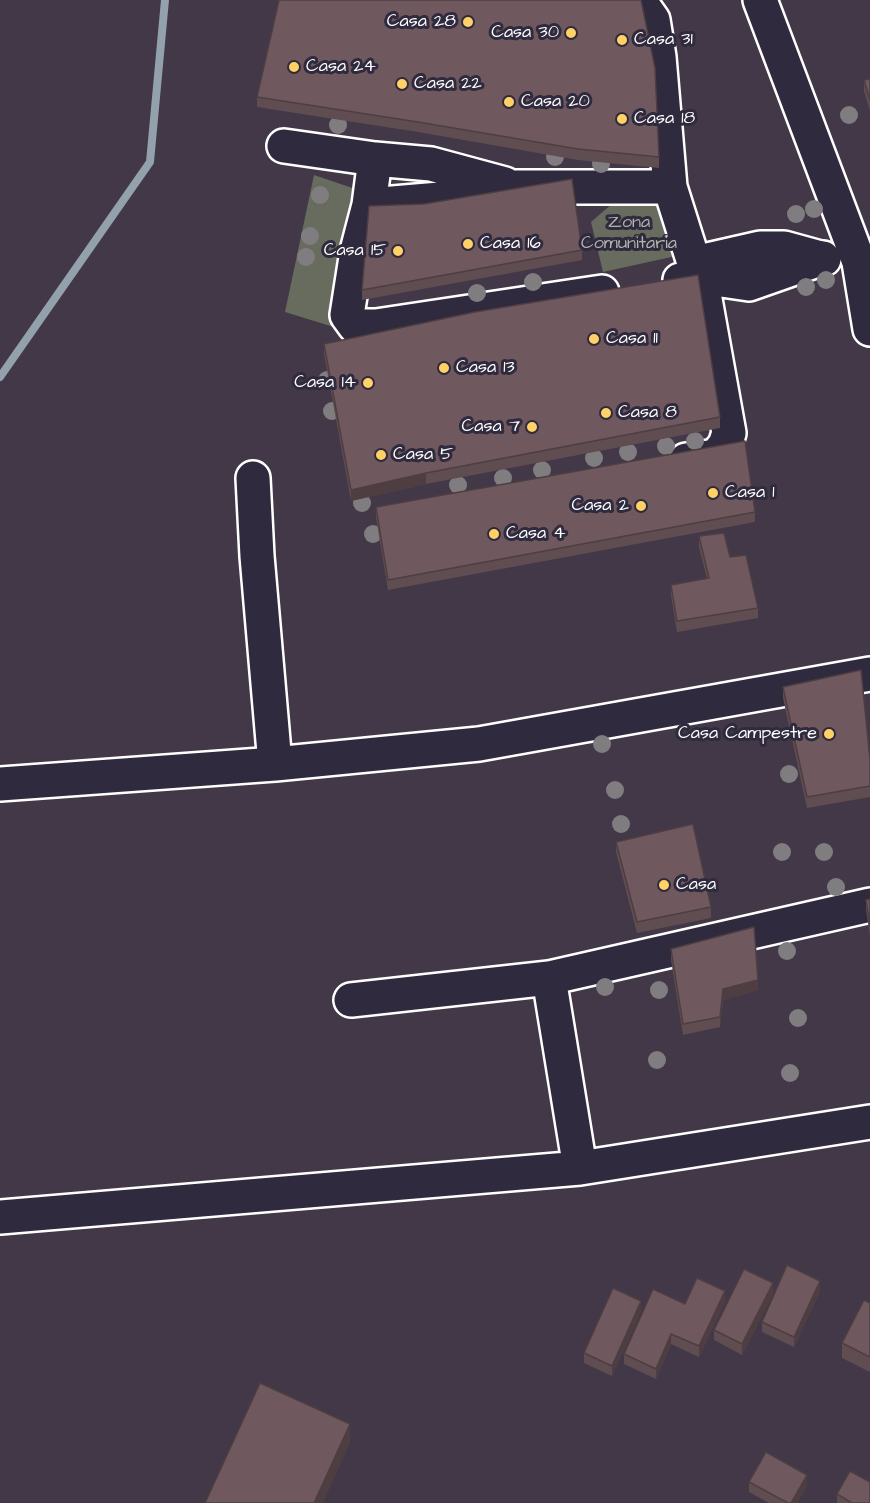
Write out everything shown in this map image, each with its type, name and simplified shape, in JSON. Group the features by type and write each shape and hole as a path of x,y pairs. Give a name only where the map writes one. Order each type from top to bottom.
{"street":[{"path":"639,0 653,20 659,57 670,187 697,270 729,432 725,445 716,456 661,464"},
{"path":"760,0 864,261 870,329"},
{"path":"284,146 375,159 431,164 516,187"},
{"path":"375,159 369,205 357,251 347,315 355,326 376,326 642,286 697,270 749,284 823,258 864,261"},
{"path":"369,205 452,198 516,187 670,187"},
{"path":"253,478 257,556 275,764"},
{"path":"0,784 275,764 479,744 870,674"},
{"path":"351,1000 549,978 870,905"},
{"path":"549,978 580,1168"},
{"path":"0,1217 580,1168 870,1122"}],"green space":[{"path":"314,175 373,195 337,328 285,312"},
{"name":"Zona Comunitaria","path":"628,190 645,205 662,191 685,254 603,272 591,222"}],"building":[{"path":"279,0 641,0 655,68 659,157 578,149 257,97"},
{"path":"870,79 870,100 864,80"},
{"path":"572,179 582,250 362,290 369,206 424,204"},
{"path":"698,275 720,417 426,473 351,490 324,344 475,312"},
{"path":"745,441 755,512 388,580 376,507"},
{"path":"724,533 730,557 746,555 758,608 677,621 671,585 709,578 699,536"},
{"name":"Casa Campestre","path":"861,670 870,760 870,786 807,797 783,687"},
{"name":"Casa","path":"693,824 711,907 637,922 616,842"},
{"path":"870,899 870,926 866,900"},
{"name":"Casa","path":"754,927 758,980 723,989 720,1017 683,1024 671,949"},
{"path":"787,1265 820,1281 794,1337 762,1322"},
{"path":"744,1269 773,1283 742,1344 714,1330"},
{"path":"697,1278 725,1291 699,1346 671,1334 656,1369 624,1354 653,1289 685,1304"},
{"path":"613,1288 641,1301 612,1366 584,1353"},
{"path":"864,1300 870,1303 870,1357 842,1343"},
{"path":"260,1383 350,1424 314,1503 205,1503"},
{"path":"766,1452 807,1475 791,1503 749,1482"},
{"path":"850,1471 870,1482 870,1503 852,1503 837,1494"}],"waterway":[{"path":"0,377 150,162 165,0"}],"place":[{"name":"Casa 28","path":"468,22"},
{"name":"Casa 30","path":"571,33"},
{"name":"Casa 31","path":"622,40"},
{"name":"Casa 24","path":"294,67"},
{"name":"Casa 22","path":"402,84"},
{"name":"Casa 20","path":"509,102"},
{"name":"Casa 18","path":"622,119"},
{"name":"Casa 16","path":"468,244"},
{"name":"Casa 15","path":"398,251"},
{"name":"Casa 11","path":"594,339"},
{"name":"Casa 13","path":"444,368"},
{"name":"Casa 14","path":"368,383"},
{"name":"Casa 8","path":"606,413"},
{"name":"Casa 7","path":"532,427"},
{"name":"Casa 5","path":"381,455"},
{"name":"Casa 1","path":"713,493"},
{"name":"Casa 2","path":"641,506"},
{"name":"Casa 4","path":"494,534"},
{"name":"Casa Campestre","path":"829,734"},
{"name":"Casa","path":"664,885"}]}
